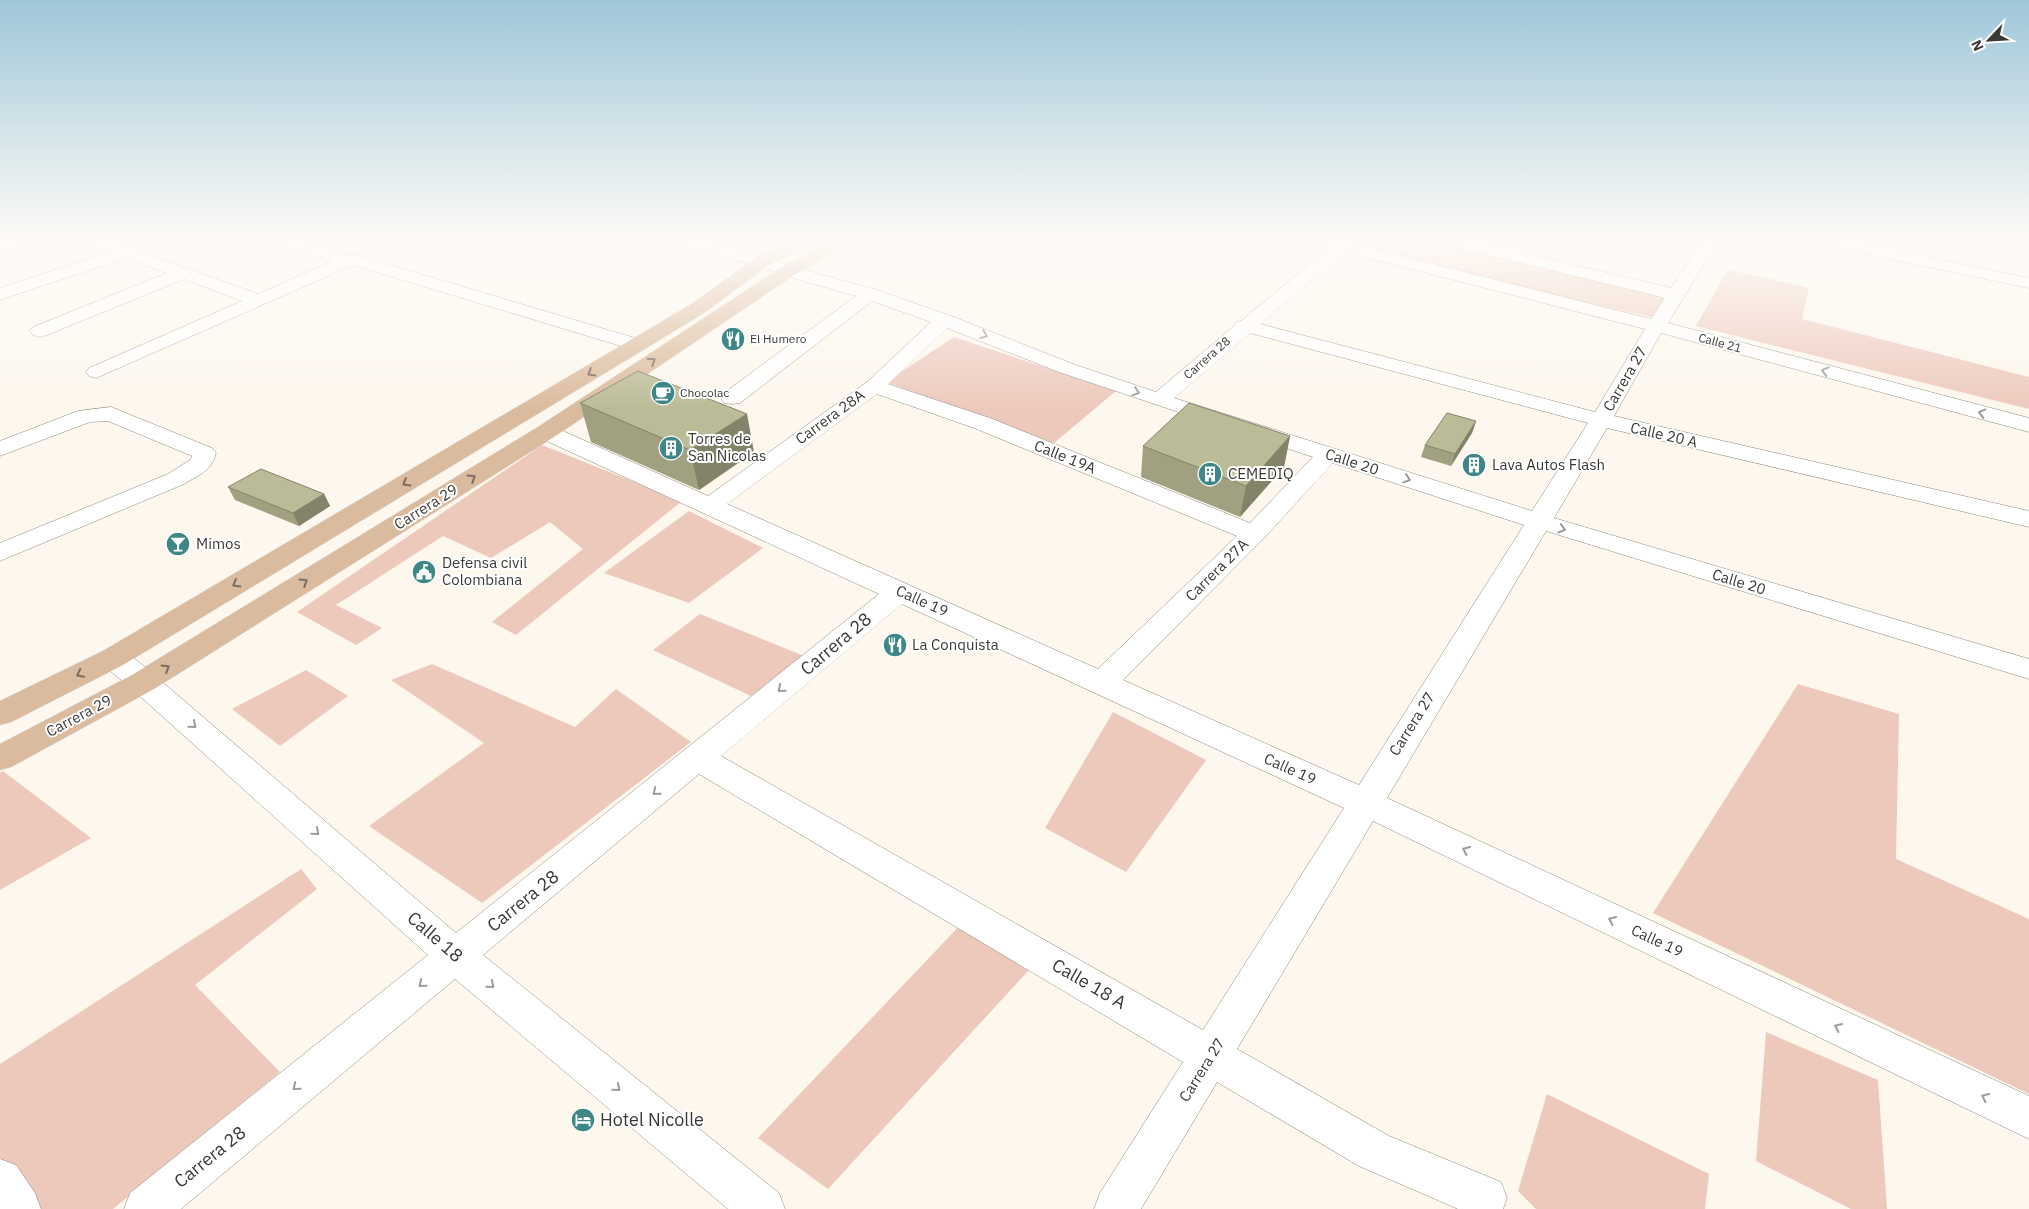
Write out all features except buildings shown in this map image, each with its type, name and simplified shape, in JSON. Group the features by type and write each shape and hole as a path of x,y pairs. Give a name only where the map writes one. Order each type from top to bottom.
{"main road":[{"name":"Carrera 29","path":"0,714 113,658 638,345 713,297"},
{"name":"Carrera 29","path":"0,758 143,682 546,432 748,297"}],"street":[{"path":"40,332 124,297"},
{"path":"251,297 258,300"},
{"path":"96,372 264,297"},
{"path":"481,297 638,345"},
{"path":"732,398 865,297"},
{"name":"Calle 20","path":"880,297 944,320 1066,368 1159,400 1538,521 2029,669"},
{"name":"Carrera 28","path":"1159,400 1276,297"},
{"name":"Calle 21","path":"1547,297 2028,427"},
{"name":"Carrera 27","path":"1116,1209 1674,297"},
{"name":"Carrera 28A","path":"709,506 874,386 944,320"},
{"name":"Calle 20 A","path":"1244,326 1601,420 2029,519"},
{"name":"Calle 19A","path":"874,386 982,423 1254,534"},
{"path":"0,449 86,416 100,413 111,414 204,453 201,464 176,479 0,553"},
{"name":"Calle 19","path":"546,432 1364,802 2029,1118"},
{"name":"Carrera 27A","path":"1102,683 1254,534 1328,454"},
{"name":"Carrera 28","path":"146,1209 900,591"},
{"name":"Calle 18","path":"113,658 143,682 456,956 763,1209"},
{"name":"Calle 18 A","path":"698,758 1212,1055 1374,1151 1486,1198"},
{"path":"0,1181 19,1209"}],"shaded area":[{"path":"1565,297 1671,297 1655,318"},
{"path":"1712,297 1807,297 1802,319 2029,377 2029,409 1696,326"},
{"path":"954,337 1116,391 1054,443 886,382"},
{"path":"542,445 682,501 516,635 492,622 583,549 550,522 491,558 443,536 336,605 382,628 356,645 297,612"},
{"path":"689,511 763,548 689,603 604,573"},
{"path":"700,614 804,656 751,696 653,650"},
{"path":"432,664 575,727 616,689 691,742 482,903 369,826 484,743 391,680"},
{"path":"306,670 348,696 280,746 232,709"},
{"path":"1798,684 1899,714 1896,859 2029,919 2029,1094 1653,913"},
{"path":"1113,712 1206,760 1126,872 1045,828"},
{"path":"3,771 91,838 0,890 0,773"},
{"path":"301,869 317,889 195,985 280,1072 113,1209 32,1209 0,1158 0,1064"},
{"path":"963,922 1039,959 828,1189 758,1138"},
{"path":"1766,1032 1878,1080 1887,1209 1851,1209 1756,1161"},
{"path":"1547,1094 1709,1174 1705,1209 1536,1209 1518,1191"}],"place":[{"name":"El Humero","path":"733,339"},
{"name":"Chocolac","path":"663,393"},
{"name":"Torres de San Nicolas","path":"671,448"},
{"name":"Lava Autos Flash","path":"1474,465"},
{"name":"CEMEDIQ","path":"1210,474"},
{"name":"Mimos","path":"178,544"},
{"name":"Defensa civil Colombiana","path":"424,572"},
{"name":"La Conquista","path":"895,645"},
{"name":"Hotel Nicolle","path":"583,1120"}]}
